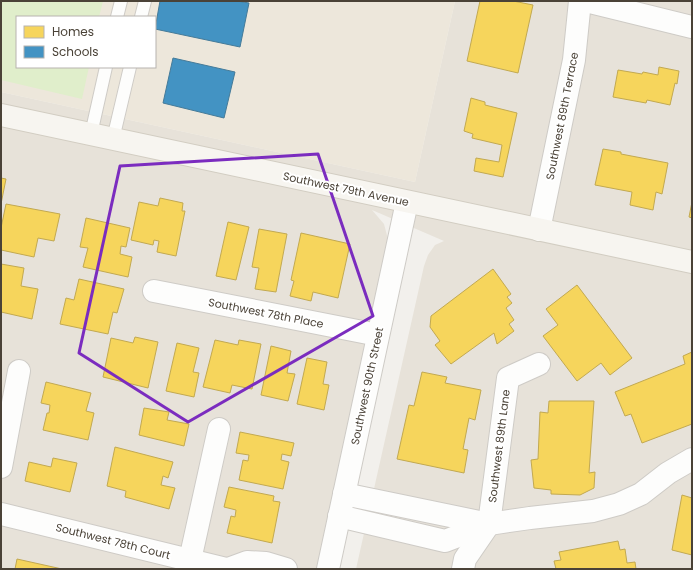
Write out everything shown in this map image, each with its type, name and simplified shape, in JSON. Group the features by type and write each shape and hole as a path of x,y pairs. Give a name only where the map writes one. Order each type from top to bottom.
{"street":[{"name":"Southwest 89th Terrace","path":"539,230 574,60 580,1"},
{"path":"586,1 692,27"},
{"name":"Southwest 79th Avenue","path":"1,115 692,262"},
{"name":"Southwest 90th Street","path":"328,569 407,202"},
{"name":"Southwest 78th Place","path":"154,291 378,335"},
{"name":"Southwest 89th Lane","path":"463,569 466,559 489,524 508,378 539,364"},
{"path":"1,467 19,371"},
{"path":"189,565 219,429"},
{"path":"339,516 445,541 489,524 593,511 619,504 641,494 668,473 692,459"},
{"path":"344,494 489,524"},
{"name":"Southwest 78th Court","path":"1,514 189,565 227,569 247,562 266,563 286,569"}],"lane":[{"path":"118,16 121,1"},
{"path":"141,16 145,1"},
{"path":"91,134 106,68"},
{"path":"113,138 130,68"}],"highlighted area":[{"path":"318,154 373,316 188,422 79,353 120,166"}],"shaded area":[{"path":"1,1 455,1 415,182 1,92"},
{"path":"455,1 692,1 692,569 356,569 424,266 428,255 435,245 444,241 372,210 384,224 389,243 317,569 1,569 1,92 415,182"}],"green space":[{"path":"1,1 103,1 99,16 16,16 16,68 89,68 82,99 1,80"}],"building: Homes":[{"path":"480,1 513,1 533,5 518,73 467,61"},
{"path":"659,67 679,71 677,84 675,83 670,105 647,100 646,103 613,97 618,70 658,75"},
{"path":"471,98 485,102 485,105 517,113 503,177 474,171 476,158 499,162 502,145 472,138 473,134 464,131"},
{"path":"603,149 668,163 662,194 656,192 653,210 630,205 632,192 595,185"},
{"path":"1,178 6,179 1,204"},
{"path":"160,198 183,203 182,211 185,211 176,256 157,252 159,241 154,240 153,245 131,240 139,202 158,206"},
{"path":"692,202 692,218 689,217"},
{"path":"6,204 60,214 54,241 38,238 34,257 1,250 1,228"},
{"path":"86,218 130,228 126,247 121,246 120,254 132,257 128,277 83,267 88,248 80,247"},
{"path":"228,222 249,227 236,280 216,276"},
{"path":"259,229 287,234 276,292 255,289 259,268 252,267"},
{"path":"301,233 350,244 338,298 313,292 311,301 290,296 294,281 291,280"},
{"path":"1,264 24,268 21,286 38,289 32,319 1,312"},
{"path":"493,269 511,294 507,297 512,303 506,308 514,320 509,324 514,331 497,344 494,333 451,364 435,345 440,341 430,327 431,316"},
{"path":"79,279 124,289 117,313 113,312 108,334 60,324 66,298 74,300"},
{"path":"577,285 632,358 610,375 601,363 577,381 543,336 558,325 546,309"},
{"path":"135,337 158,342 148,388 103,377 111,338 133,343"},
{"path":"215,340 238,345 239,340 261,344 252,389 232,385 230,393 203,387"},
{"path":"177,343 199,348 193,372 199,373 194,397 166,391"},
{"path":"271,346 291,351 287,373 295,374 288,401 261,395"},
{"path":"692,352 692,424 642,443 631,414 625,416 615,392 685,364 683,356"},
{"path":"307,358 327,362 323,384 329,385 324,410 297,404"},
{"path":"422,372 447,377 445,383 481,390 475,420 469,418 463,449 468,450 464,473 397,459 409,405 414,406"},
{"path":"46,382 91,393 86,411 94,413 88,440 43,430 50,405 41,403"},
{"path":"549,401 594,401 589,473 595,472 594,488 580,495 551,494 551,490 534,488 531,460 538,459 540,412 548,413"},
{"path":"144,408 169,412 167,420 189,424 184,446 139,435"},
{"path":"240,432 294,443 291,456 282,454 281,460 289,462 283,489 239,480 243,460 248,461 249,455 236,453"},
{"path":"115,447 173,462 168,478 163,476 161,485 175,488 169,509 125,497 126,491 107,486"},
{"path":"53,458 77,463 70,492 25,481 29,462 51,467"},
{"path":"229,487 274,496 273,501 280,502 272,543 227,533 231,516 235,517 236,510 224,507"},
{"path":"682,495 692,498 692,555 672,550"},
{"path":"618,541 620,550 625,549 627,563 635,562 636,569 556,569 554,561 561,560 559,552"},
{"path":"17,559 62,569 15,569"}],"building: Schools":[{"path":"160,1 237,1 249,3 240,47 156,29"},
{"path":"173,58 235,72 224,118 163,103"}]}
